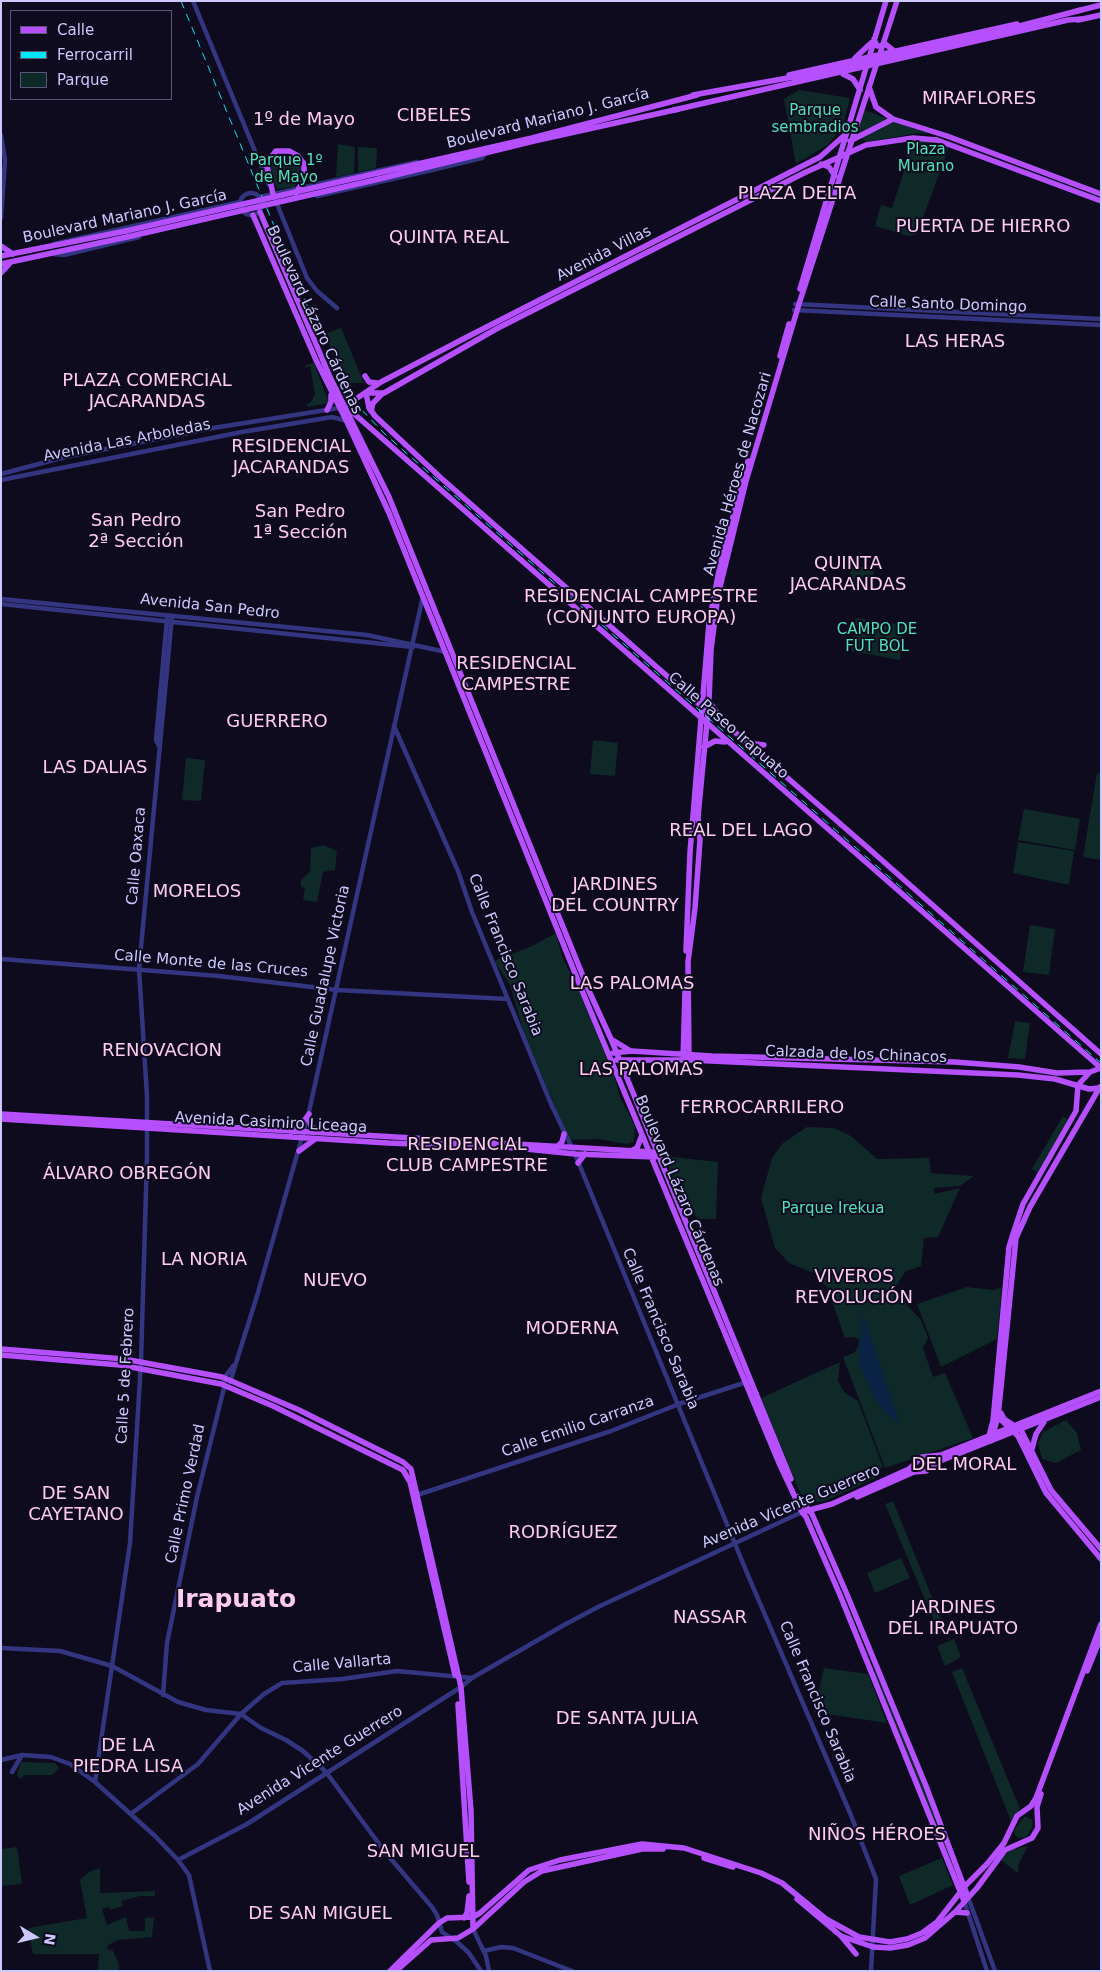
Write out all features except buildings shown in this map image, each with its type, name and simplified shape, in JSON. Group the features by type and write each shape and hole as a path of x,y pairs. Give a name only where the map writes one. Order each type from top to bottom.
{"main road":[{"name":"Avenida Héroes de Nacozari","path":"856,136 860,91 886,1"},
{"name":"Avenida Héroes de Nacozari","path":"686,1057 683,1007 690,852 710,614 720,564 742,480 796,307 848,152 856,136 869,86 897,1"},
{"name":"Boulevard Mariano J. García","path":"127,234 296,193 485,153 694,95 1101,6"},
{"path":"694,95 821,72 958,42 1081,10"},
{"name":"Boulevard Mariano J. García","path":"1,264 44,251 127,234 379,176 458,155 866,69 1101,15"},
{"path":"674,110 1040,26 1082,20"},
{"path":"846,62 858,57 874,39 877,46 881,46 884,43 894,51"},
{"path":"934,42 937,53"},
{"path":"843,74 853,78 860,91"},
{"path":"869,86 876,107 893,119 947,136 1101,194"},
{"path":"856,136 867,134 893,119"},
{"path":"856,136 937,140 1101,201"},
{"name":"Avenida Héroes de Nacozari","path":"686,1057 688,962 695,908 700,840 698,817 709,701 713,630 722,575 755,449 844,144 856,136"},
{"name":"Avenida Villas","path":"366,393 384,393 522,316 632,258 722,212 848,152 856,136"},
{"name":"Avenida Villas","path":"722,212 856,136"},
{"path":"820,157 844,144"},
{"path":"273,194 267,166 268,161 276,151 288,151 298,156 304,164 304,180 296,193"},
{"path":"821,164 829,166 835,176"},
{"name":"Boulevard Lázaro Cárdenas","path":"261,210 330,377 382,481 588,990 611,1039 655,1154 749,1382 799,1499 807,1513 960,1893 966,1899"},
{"name":"Boulevard Lázaro Cárdenas","path":"253,215 331,392 348,423 369,470 445,652 608,1055 642,1135 655,1154"},
{"path":"1,246 13,254"},
{"name":"Boulevard Mariano J. García","path":"1,256 44,251"},
{"name":"Avenida Villas","path":"346,406 381,382 526,307 632,258"},
{"path":"1,273 12,261"},
{"path":"522,316 526,311 526,307"},
{"path":"302,327 311,334"},
{"path":"365,376 372,384 381,382"},
{"path":"327,410 331,402 331,392"},
{"path":"366,393 371,411"},
{"path":"371,411 373,403 384,393"},
{"path":"339,408 346,406 348,423"},
{"name":"Calle Paseo Irapuato","path":"346,406 359,420 701,720 1101,1068"},
{"name":"Calle Paseo Irapuato","path":"371,411 441,478 707,711 748,743 1101,1054"},
{"path":"369,470 376,480 382,481"},
{"path":"386,491 394,494"},
{"path":"705,663 710,685"},
{"path":"709,701 722,721"},
{"path":"704,747 714,741 727,742"},
{"path":"748,743 764,745"},
{"path":"611,1039 631,1051"},
{"name":"Calzada de los Chinacos","path":"608,1055 616,1052 631,1051 686,1057 1030,1076 1064,1081 1089,1089 1100,1086"},
{"name":"Calzada de los Chinacos","path":"611,1061 619,1059 686,1057 912,1061 986,1064 1057,1073 1090,1072"},
{"path":"1090,1072 1091,1059"},
{"path":"623,1070 633,1060"},
{"path":"912,1061 912,1070"},
{"path":"992,1437 1016,1238 1076,1111 1078,1086 1090,1072 1101,1068"},
{"path":"1030,1076 1031,1069"},
{"path":"1064,1081 1076,1096"},
{"path":"992,1437 998,1417 996,1405 1009,1247 1023,1204 1100,1086"},
{"name":"Avenida Casimiro Liceaga","path":"1,1114 147,1126 304,1134"},
{"path":"291,1132 301,1125 308,1115"},
{"path":"299,1151 308,1142 320,1135 311,1126 308,1115"},
{"name":"Avenida Casimiro Liceaga","path":"1,1119 655,1154"},
{"path":"556,1148 562,1142 564,1134"},
{"name":"Avenida Casimiro Liceaga","path":"320,1135 556,1148 585,1154 655,1154"},
{"path":"628,1152 637,1148 642,1135"},
{"path":"578,1163 585,1154"},
{"path":"1023,1204 1030,1207"},
{"path":"1006,1279 1012,1282"},
{"path":"1,1349 140,1365 226,1383 408,1474 416,1496 459,1688 471,1811 473,1929"},
{"path":"1,1355 140,1365"},
{"name":"Boulevard Lázaro Cárdenas","path":"749,1382 880,1674 965,1887 966,1899"},
{"name":"Avenida Vicente Guerrero","path":"1015,1429 1101,1391"},
{"name":"Avenida Vicente Guerrero","path":"807,1513 832,1504 909,1469 922,1457 941,1455 1101,1398"},
{"path":"996,1405 1004,1419 1015,1429 1031,1451 1051,1490 1101,1549"},
{"path":"998,1417 1015,1429 1046,1493 1101,1559"},
{"path":"1031,1451 1036,1434 1049,1418"},
{"name":"Avenida Vicente Guerrero","path":"807,1513 934,1466 940,1461 992,1437"},
{"path":"931,1456 934,1466"},
{"path":"916,1462 918,1472"},
{"path":"799,1499 810,1505 832,1504"},
{"path":"390,1971 439,1923 450,1917 464,1918 473,1916 519,1877 539,1866 642,1844 684,1848 762,1874 798,1894 843,1930 873,1944 907,1940 922,1933 937,1922 1004,1842 1017,1816 1031,1806 1036,1798 1101,1624"},
{"path":"841,1936 890,1948 908,1945 925,1938 955,1912 1005,1850 1028,1840 1035,1833 1039,1800 1101,1637"},
{"path":"459,1688 470,1900 464,1918"},
{"path":"396,1971 431,1940 453,1939 473,1929 524,1882 542,1871 642,1849 656,1848 682,1851 763,1878 796,1897 841,1936 856,1954"},
{"path":"473,1899 478,1905 487,1906"},
{"path":"955,1912 967,1913"}],"street":[{"path":"193,1 307,278 317,291 337,308"},
{"path":"1,136 5,160 1,218"},
{"path":"44,251 64,255 243,212 253,215 261,210 277,205 482,158 485,153"},
{"path":"44,251 58,242 240,202 248,194 260,197 394,166 458,155"},
{"path":"260,197 261,210"},
{"path":"240,202 243,212"},
{"path":"226,205 230,211 229,215"},
{"path":"155,220 154,227 158,233"},
{"path":"839,306 839,313"},
{"name":"Calle Santo Domingo","path":"796,307 839,306 1101,319"},
{"name":"Calle Santo Domingo","path":"796,307 839,313 1101,325"},
{"name":"Avenida Las Arboledas","path":"1,474 86,453 339,408"},
{"name":"Avenida Las Arboledas","path":"1,480 242,432 332,417 348,423"},
{"path":"241,424 242,432"},
{"path":"86,453 87,462"},
{"name":"Calle Guadalupe Victoria","path":"226,1383 257,1296 304,1134 425,588"},
{"name":"Avenida San Pedro","path":"1,599 170,618"},
{"name":"Avenida San Pedro","path":"1,604 366,636 452,654"},
{"name":"Calle Oaxaca","path":"139,969 159,746 156,740 170,618"},
{"name":"Calle Francisco Sarabia","path":"394,726 458,871 508,999 850,1813 876,1880 871,1971"},
{"name":"Calle Monte de las Cruces","path":"1,959 139,969 337,990 508,999"},
{"name":"Calle 5 de Febrero","path":"95,1782 130,1543 140,1365 147,1126 139,969"},
{"name":"Calle Emilio Carranza","path":"416,1496 611,1431 678,1404 749,1382"},
{"name":"Calle Primo Verdad","path":"163,1694 167,1643 210,1440 226,1383"},
{"name":"Avenida Vicente Guerrero","path":"178,1860 247,1824 472,1678 598,1607 735,1543 807,1513"},
{"path":"1,1648 60,1651 112,1666 178,1702 206,1710 241,1714 261,1728 286,1740 303,1751 326,1772 385,1852 432,1907 442,1932 453,1939 477,1962 480,1970 489,1962"},
{"name":"Calle Vallarta","path":"132,1813 198,1764 241,1714 264,1694 288,1681 342,1679 397,1671 457,1676"},
{"path":"457,1676 472,1678"},
{"path":"12,1772 22,1755"},
{"path":"1,1760 22,1755 51,1757 70,1764 132,1813 178,1860 189,1875 210,1971"},
{"path":"966,1899 967,1913 987,1971"},
{"path":"966,1899 995,1971"},
{"path":"473,1929 489,1962 489,1971"},
{"path":"477,1962 484,1951 501,1947 513,1948 572,1971"}],"green space":[{"name":"Parque sembradios","path":"799,90 850,98 843,126 829,144 796,164 784,99"},
{"path":"864,110 929,134 917,133 867,142 856,131"},
{"name":"Plaza Murano","path":"914,140 935,142 949,147 917,234 909,236 875,226 881,205 892,208"},
{"path":"338,144 355,147 354,173 336,177"},
{"path":"358,147 377,148 376,168 358,172"},
{"name":"Parque 1º de Mayo","path":"280,154 292,156 299,162 302,175 294,187 277,189 269,164 274,156"},
{"path":"341,328 364,383 344,383 325,334"},
{"path":"314,363 329,403 308,407 307,404 311,402 315,394 310,366 305,368 306,365"},
{"path":"852,565 874,569 871,591 848,588"},
{"name":"CAMPO DE FUT BOL","path":"856,618 904,625 900,660 851,651"},
{"path":"593,740 618,743 615,776 590,774"},
{"path":"186,758 205,760 201,801 182,800"},
{"path":"1097,773 1101,774 1101,860 1083,857"},
{"path":"1024,809 1080,819 1075,850 1018,840"},
{"path":"1018,842 1074,851 1069,885 1013,873"},
{"path":"324,845 337,851 335,870 323,872 317,902 303,900 305,888 301,887 301,880 310,872 311,848"},
{"path":"1030,925 1055,929 1049,975 1023,972"},
{"path":"556,933 562,957 576,984 611,1065 620,1097 635,1126 634,1142 627,1144 599,1139 569,1140 524,1033 510,985 494,961 532,946"},
{"path":"1015,1021 1030,1023 1025,1059 1008,1058"},
{"path":"1063,1116 1069,1120 1038,1172 1032,1169"},
{"name":"Parque Irekua","path":"807,1127 834,1128 851,1136 877,1159 929,1158 931,1173 974,1176 960,1186 934,1188 934,1194 960,1188 938,1237 924,1238 921,1266 906,1271 893,1290 921,1320 928,1338 923,1348 933,1377 945,1373 973,1438 885,1468 843,1357 854,1353 858,1347 859,1340 854,1337 845,1338 827,1287 814,1273 789,1263 775,1248 761,1198 772,1158 783,1143"},
{"path":"665,1156 718,1162 716,1219 697,1219 690,1202 681,1205"},
{"path":"967,1287 993,1290 1002,1287 997,1339 941,1367 917,1304"},
{"path":"840,1362 838,1381 844,1392 858,1401 883,1467 874,1472 876,1476 874,1479 825,1501 816,1502 800,1493 761,1398"},
{"path":"1066,1420 1077,1433 1081,1450 1056,1463 1042,1459 1038,1443 1043,1432"},
{"path":"893,1501 946,1632 939,1633 885,1504"},
{"path":"901,1558 910,1578 875,1593 867,1573"},
{"path":"954,1639 961,1657 945,1666 937,1646"},
{"path":"824,1668 868,1674 887,1723 814,1712"},
{"path":"962,1668 1020,1809 1011,1821 952,1672"},
{"path":"878,1669 961,1877 956,1879 873,1672"},
{"path":"21,1762 55,1763 59,1768 52,1775 25,1775 20,1779 17,1775"},
{"path":"1025,1816 1033,1820 1032,1828 1026,1837 1018,1838 1014,1830"},
{"path":"1028,1846 1018,1865 1019,1871 1016,1872 1001,1860 1008,1851"},
{"path":"17,1847 22,1884 1,1886 1,1849"},
{"path":"942,1858 953,1885 910,1905 899,1876"},
{"path":"100,1868 100,1893 155,1891 155,1896 140,1896 121,1901 123,1906 110,1910 109,1907 102,1909 107,1925 126,1917 129,1931 145,1931 145,1918 154,1917 152,1937 118,1940 107,1946 109,1951 112,1949 119,1964 119,1969 115,1971 98,1971 99,1954 33,1954 28,1928 87,1918 80,1880 89,1872"}],"water":[{"path":"863,1315 900,1423 883,1410 873,1395 860,1364 859,1345"}],"railway":[{"path":"181,1 330,361 353,401 387,436 1101,1063"}],"district":[{"name":"MIRAFLORES","path":"979,99"},
{"name":"CIBELES","path":"434,116"},
{"name":"1º de Mayo","path":"304,120"},
{"name":"PLAZA DELTA","path":"797,194"},
{"name":"PUERTA DE HIERRO","path":"983,227"},
{"name":"QUINTA REAL","path":"449,238"},
{"name":"LAS HERAS","path":"955,342"},
{"name":"PLAZA COMERCIAL JACARANDAS","path":"147,391"},
{"name":"RESIDENCIAL JACARANDAS","path":"291,457"},
{"name":"San Pedro 1ª Sección","path":"300,522"},
{"name":"San Pedro 2ª Sección","path":"136,531"},
{"name":"QUINTA JACARANDAS","path":"848,574"},
{"name":"RESIDENCIAL CAMPESTRE (CONJUNTO EUROPA)","path":"641,607"},
{"name":"RESIDENCIAL CAMPESTRE","path":"516,674"},
{"name":"GUERRERO","path":"277,722"},
{"name":"LAS DALIAS","path":"95,768"},
{"name":"REAL DEL LAGO","path":"741,831"},
{"name":"MORELOS","path":"197,892"},
{"name":"JARDINES DEL COUNTRY","path":"615,895"},
{"name":"LAS PALOMAS","path":"632,984"},
{"name":"RENOVACION","path":"162,1051"},
{"name":"LAS PALOMAS","path":"641,1070"},
{"name":"FERROCARRILERO","path":"762,1108"},
{"name":"RESIDENCIAL CLUB CAMPESTRE","path":"467,1155"},
{"name":"ÁLVARO OBREGÓN","path":"127,1174"},
{"name":"LA NORIA","path":"204,1260"},
{"name":"NUEVO","path":"335,1281"},
{"name":"VIVEROS REVOLUCIÓN","path":"854,1287"},
{"name":"MODERNA","path":"572,1329"},
{"name":"DEL MORAL","path":"964,1465"},
{"name":"DE SAN CAYETANO","path":"76,1504"},
{"name":"RODRÍGUEZ","path":"563,1533"},
{"name":"Irapuato","path":"236,1600"},
{"name":"NASSAR","path":"710,1618"},
{"name":"JARDINES DEL IRAPUATO","path":"953,1618"},
{"name":"DE SANTA JULIA","path":"627,1719"},
{"name":"DE LA PIEDRA LISA","path":"128,1756"},
{"name":"NIÑOS HÉROES","path":"877,1835"},
{"name":"SAN MIGUEL","path":"423,1852"},
{"name":"DE SAN MIGUEL","path":"320,1914"}]}
